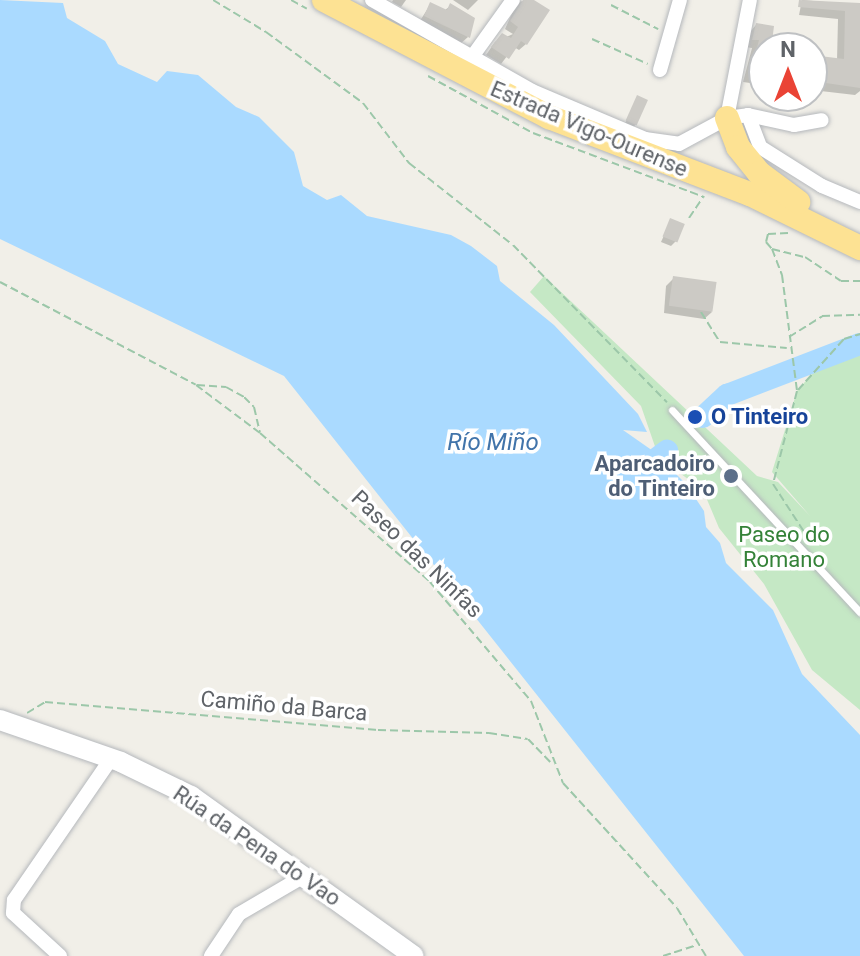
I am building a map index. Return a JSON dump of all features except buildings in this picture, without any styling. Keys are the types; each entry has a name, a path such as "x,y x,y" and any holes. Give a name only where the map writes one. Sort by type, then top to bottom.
{"highway":[{"name":"Estrada Vigo-Ourense","path":"324,0 549,117 750,194 860,248"},
{"path":"737,117 738,147 770,184 860,238"}],"main road":[{"name":"Rúa da Pena do Vao","path":"4,722 111,759 191,796 414,956"}],"street":[{"path":"372,0 532,91 645,139 679,144 737,117 794,125 822,120"},
{"path":"472,57 513,0"},
{"path":"660,70 680,0"},
{"path":"750,0 737,117 760,147 822,186 860,202"},
{"path":"60,956 13,913 14,900 111,759"},
{"path":"211,956 239,914 304,876"}],"lane":[{"path":"672,410 860,612"}],"path":[{"path":"213,0 352,95 421,174 513,245 672,410"},
{"path":"611,5 670,34"},
{"path":"592,39 660,70"},
{"path":"689,218 703,196"},
{"path":"798,235 768,234 782,275 787,348 797,391 773,484 811,537 817,566"},
{"path":"772,249 805,257 841,281 860,281"},
{"name":"Paseo das Ninfas","path":"0,282 196,385 260,433 420,573 484,643 531,701 552,764 677,908 706,956"},
{"path":"701,312 720,342 787,348"},
{"path":"788,338 822,316 860,315"},
{"path":"797,391 844,339 860,334"},
{"path":"196,385 226,387 244,397 254,407 260,433"},
{"name":"Camiño da Barca","path":"4,722 45,702 378,730 489,733 528,739 552,764"},
{"path":"663,956 699,944"}],"green space":[{"name":"Paseo do Romano","path":"544,276 757,476 778,482 810,516 772,472 797,391 823,361 860,350 860,710 812,670 764,584 719,528 703,490 659,458 641,406 530,292"}],"water":[{"name":"Río Miño","path":"0,0 63,3 67,18 105,41 118,64 157,82 167,71 198,75 236,107 259,117 294,152 303,186 327,200 341,195 367,216 451,235 471,246 497,266 500,281 554,325 638,414 647,432 623,430 653,451 686,484 704,511 706,527 720,543 726,563 773,610 802,674 860,735 860,956 744,956 284,376 0,239"}],"waterway":[{"path":"703,417 727,395 860,344"},
{"path":"636,474 667,451"}],"place":[{"name":"O Tinteiro","path":"695,417"},
{"name":"Aparcadoiro do Tinteiro","path":"731,476"}]}
